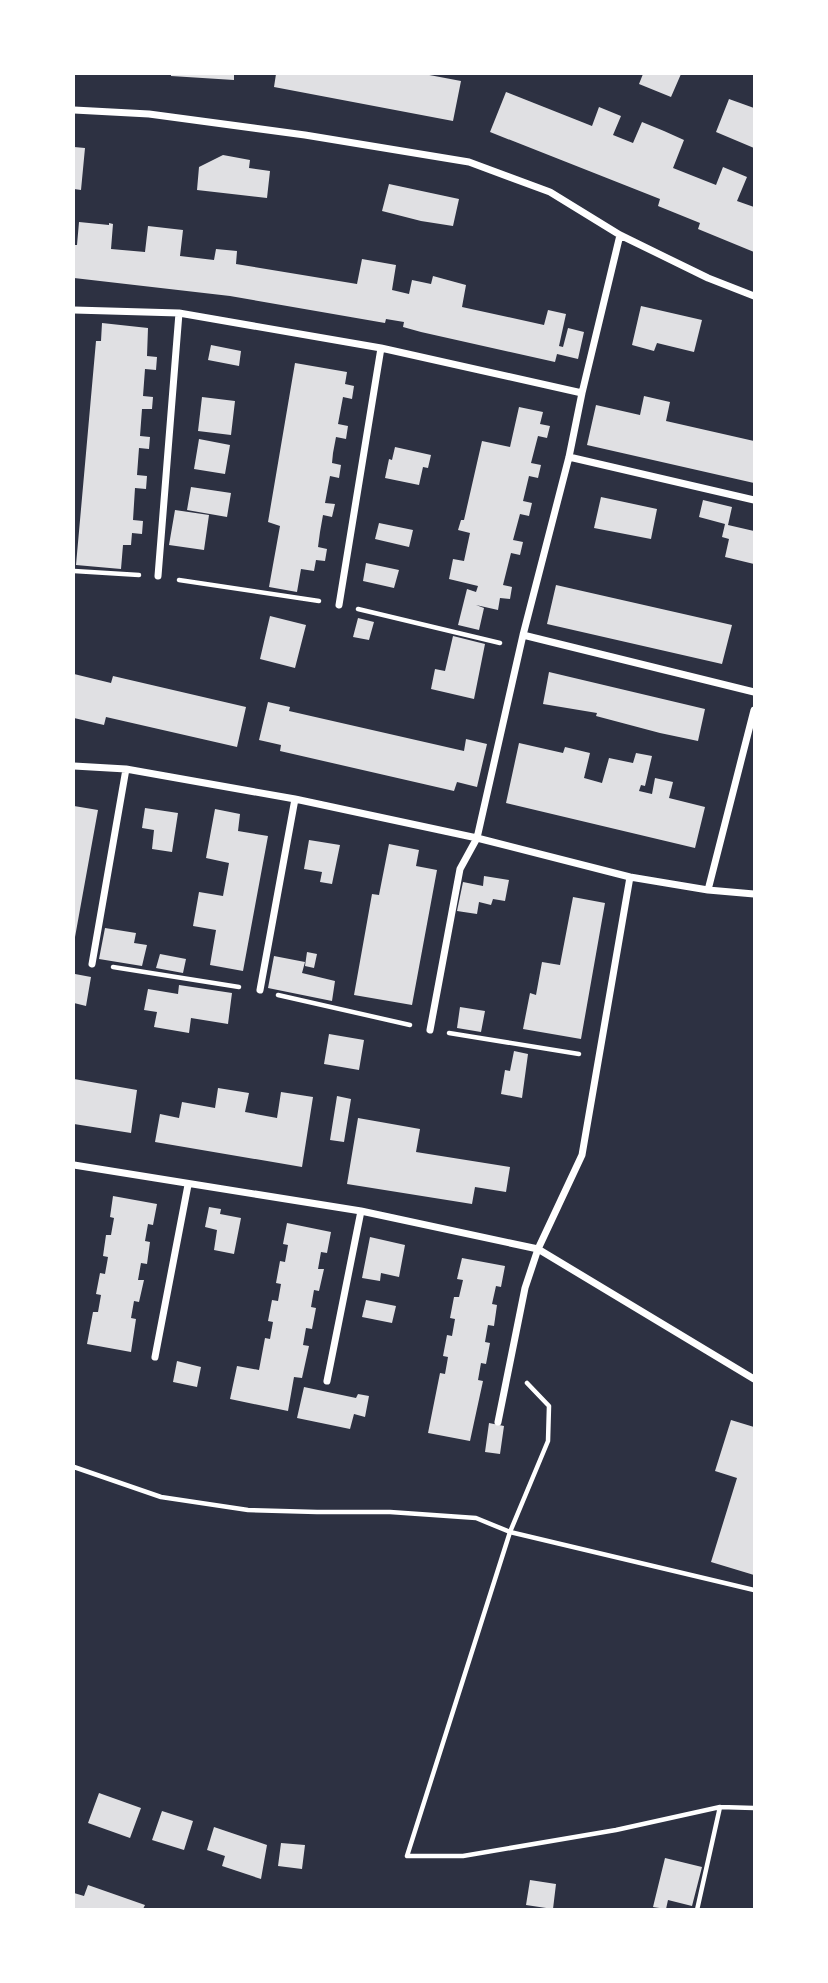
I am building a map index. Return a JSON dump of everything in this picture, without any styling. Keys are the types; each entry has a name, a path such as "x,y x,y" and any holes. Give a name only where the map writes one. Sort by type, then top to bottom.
{"street":[{"path":"74,110 149,114 318,136 469,162 550,192 620,235 708,278 754,296"},
{"path":"430,1030 460,869 477,838 620,235"},
{"path":"74,310 179,313 382,348 582,393"},
{"path":"158,576 179,313"},
{"path":"339,605 382,348"},
{"path":"569,457 754,500"},
{"path":"523,635 754,692"},
{"path":"708,890 754,710"},
{"path":"74,766 126,769 295,799 477,838 630,877 708,890 754,894"},
{"path":"92,964 126,769"},
{"path":"260,990 295,799"},
{"path":"498,1422 525,1288 538,1248 582,1155 630,877"},
{"path":"74,1166 361,1210 538,1248 754,1378"},
{"path":"155,1357 188,1185"},
{"path":"327,1381 361,1210"}],"path":[{"path":"74,571 158,576 339,605 503,643 523,635"},
{"path":"92,964 260,990 430,1030 600,1057"},
{"path":"506,1377 528,1384 549,1406 548,1441 510,1532 407,1856 463,1856 616,1830 720,1807 754,1808"},
{"path":"74,1467 160,1497 248,1510 390,1512 476,1518 510,1532 754,1590"},
{"path":"697,1909 720,1807"}],"building":[{"path":"234,74 234,80 171,76"},
{"path":"276,74 424,74 461,81 453,121 274,87"},
{"path":"643,74 681,74 671,97 639,84"},
{"path":"506,92 592,126 599,107 621,116 613,135 633,143 642,122 664,131 684,140 673,168 716,185 723,167 747,177 737,201 754,207 754,252 698,229 700,223 658,206 660,199 490,132"},
{"path":"729,99 754,108 754,148 716,132"},
{"path":"74,147 85,148 81,190 74,189"},
{"path":"223,155 250,160 249,168 270,171 267,198 197,190 199,167"},
{"path":"389,184 459,199 453,226 382,211"},
{"path":"79,222 113,224 111,249 145,252 148,226 183,230 180,256 214,260 216,249 237,251 236,264 357,284 362,259 396,265 392,290 409,294 412,280 431,284 433,276 466,285 462,307 544,325 548,310 566,314 559,346 563,347 568,328 584,332 578,359 557,354 555,362 421,332 403,327 404,322 386,319 385,323 230,296 74,278 74,245 77,245"},
{"path":"641,306 702,320 694,352 657,343 654,351 632,345"},
{"path":"102,323 148,328 147,356 157,357 156,370 145,369 143,396 153,397 152,409 142,409 140,436 150,437 149,449 139,448 137,475 147,476 146,489 135,488 133,520 143,521 142,534 132,533 131,545 123,545 121,569 76,565 96,341 101,341"},
{"path":"211,345 241,351 239,366 208,360"},
{"path":"295,363 347,372 345,384 354,386 352,399 343,397 338,424 348,426 346,439 336,437 333,453 332,463 341,465 339,478 330,476 325,503 335,504 332,517 323,515 320,532 318,547 327,549 325,561 316,560 314,571 301,569 297,592 269,587 280,526 268,522"},
{"path":"644,396 670,402 666,421 754,441 754,483 587,445 596,405 640,415"},
{"path":"202,397 235,401 231,435 198,431"},
{"path":"519,407 543,412 540,424 550,426 547,438 538,436 531,463 541,465 538,478 529,476 523,501 532,503 529,516 520,514 513,540 523,542 520,555 511,553 503,585 512,587 510,599 500,598 498,610 476,605 484,608 479,630 458,625 467,589 476,592 478,586 449,579 453,559 464,561 470,533 458,530 461,520 464,520 482,441 510,447"},
{"path":"199,439 230,445 225,474 194,469"},
{"path":"395,447 431,455 428,468 423,467 419,485 385,478"},
{"path":"191,487 231,493 227,517 187,510"},
{"path":"601,497 657,509 651,539 594,528"},
{"path":"703,500 732,507 728,525 754,531 754,564 725,557 729,539 722,537 725,524 699,517"},
{"path":"175,510 209,515 204,550 169,545"},
{"path":"379,523 413,530 409,547 375,539"},
{"path":"366,563 399,570 394,588 363,581"},
{"path":"556,585 732,625 722,664 547,624"},
{"path":"270,616 306,625 295,668 260,659"},
{"path":"358,618 374,622 369,640 353,637"},
{"path":"453,636 485,644 474,699 431,689 435,669 445,671"},
{"path":"549,672 705,709 698,741 596,716 597,713 543,704"},
{"path":"74,674 111,683 113,676 246,707 237,747 106,717 104,725 74,718"},
{"path":"268,702 290,707 289,711 464,751 466,739 487,744 477,787 457,782 454,791 280,751 281,745 259,740"},
{"path":"519,743 563,753 565,747 590,753 584,778 602,783 609,758 633,763 636,753 652,756 645,786 641,785 639,791 652,794 655,778 673,782 669,798 705,807 695,848 506,803"},
{"path":"74,806 98,810 75,937 74,937"},
{"path":"145,808 178,813 172,852 152,849 154,830 142,828"},
{"path":"215,809 240,814 238,831 268,836 243,971 210,965 216,930 193,926 199,892 223,896 229,863 206,858"},
{"path":"309,840 340,845 332,884 320,882 322,872 304,869"},
{"path":"389,844 419,850 416,866 437,870 412,1005 354,995 372,894 379,895"},
{"path":"484,876 509,880 505,901 493,899 491,905 479,902 477,914 457,911 463,882 483,886"},
{"path":"573,897 605,903 581,1039 523,1029 530,993 536,995 542,962 560,965"},
{"path":"105,928 136,933 134,943 147,945 142,966 99,959"},
{"path":"307,952 317,954 314,968 305,966"},
{"path":"160,954 186,959 183,973 156,968"},
{"path":"274,956 305,962 302,973 335,981 332,1001 268,988"},
{"path":"75,974 91,977 86,1006 74,1003"},
{"path":"179,985 232,993 228,1024 191,1018 189,1033 154,1027 157,1012 144,1010 148,989 178,994"},
{"path":"460,1007 485,1011 481,1032 457,1028"},
{"path":"329,1034 364,1040 359,1070 324,1064"},
{"path":"514,1051 528,1054 522,1098 501,1094 505,1070 510,1071"},
{"path":"74,1079 137,1090 131,1133 74,1124"},
{"path":"218,1088 249,1093 245,1112 277,1118 281,1092 313,1097 302,1167 155,1142 160,1114 179,1118 182,1102 215,1108"},
{"path":"337,1096 351,1099 344,1142 330,1140"},
{"path":"358,1118 420,1129 416,1152 510,1167 506,1192 475,1187 472,1204 347,1184"},
{"path":"113,1196 157,1204 153,1225 148,1224 145,1241 150,1242 147,1264 141,1263 138,1280 144,1280 139,1302 134,1301 131,1318 136,1319 131,1352 87,1344 93,1312 98,1312 101,1295 96,1294 100,1273 105,1274 108,1257 103,1256 106,1235 111,1235 114,1218 110,1217"},
{"path":"209,1207 221,1209 220,1214 241,1218 234,1254 214,1250 217,1230 205,1227"},
{"path":"287,1223 331,1232 327,1253 321,1252 318,1269 324,1269 319,1291 314,1290 311,1307 316,1308 312,1329 306,1328 303,1345 309,1346 302,1378 294,1377 288,1411 230,1399 237,1366 259,1370 265,1338 270,1339 273,1322 268,1321 272,1300 278,1301 281,1284 276,1283 280,1261 285,1262 288,1245 283,1244"},
{"path":"370,1237 405,1245 399,1277 381,1273 380,1281 362,1278"},
{"path":"462,1258 505,1266 501,1287 496,1286 492,1304 497,1305 494,1326 488,1325 485,1342 490,1343 486,1364 481,1363 478,1380 483,1381 470,1441 428,1433 440,1373 445,1374 448,1357 443,1356 447,1335 452,1336 455,1319 450,1318 454,1297 459,1297 463,1280 457,1279"},
{"path":"366,1300 396,1306 392,1323 362,1317"},
{"path":"177,1361 201,1367 197,1387 173,1382"},
{"path":"304,1387 356,1398 358,1394 369,1396 365,1417 354,1414 350,1429 297,1418"},
{"path":"731,1420 754,1427 754,1575 711,1562 737,1478 715,1471"},
{"path":"489,1423 504,1426 500,1454 485,1452"},
{"path":"99,1793 141,1808 130,1838 88,1823"},
{"path":"162,1811 193,1821 184,1850 152,1840"},
{"path":"214,1827 267,1845 261,1879 222,1866 225,1856 207,1850"},
{"path":"281,1843 305,1845 302,1869 278,1866"},
{"path":"665,1858 702,1867 692,1906 668,1900 666,1909 653,1907"},
{"path":"530,1880 556,1884 553,1909 526,1905"},
{"path":"88,1885 145,1905 143,1909 74,1909 74,1893 84,1896"}]}
